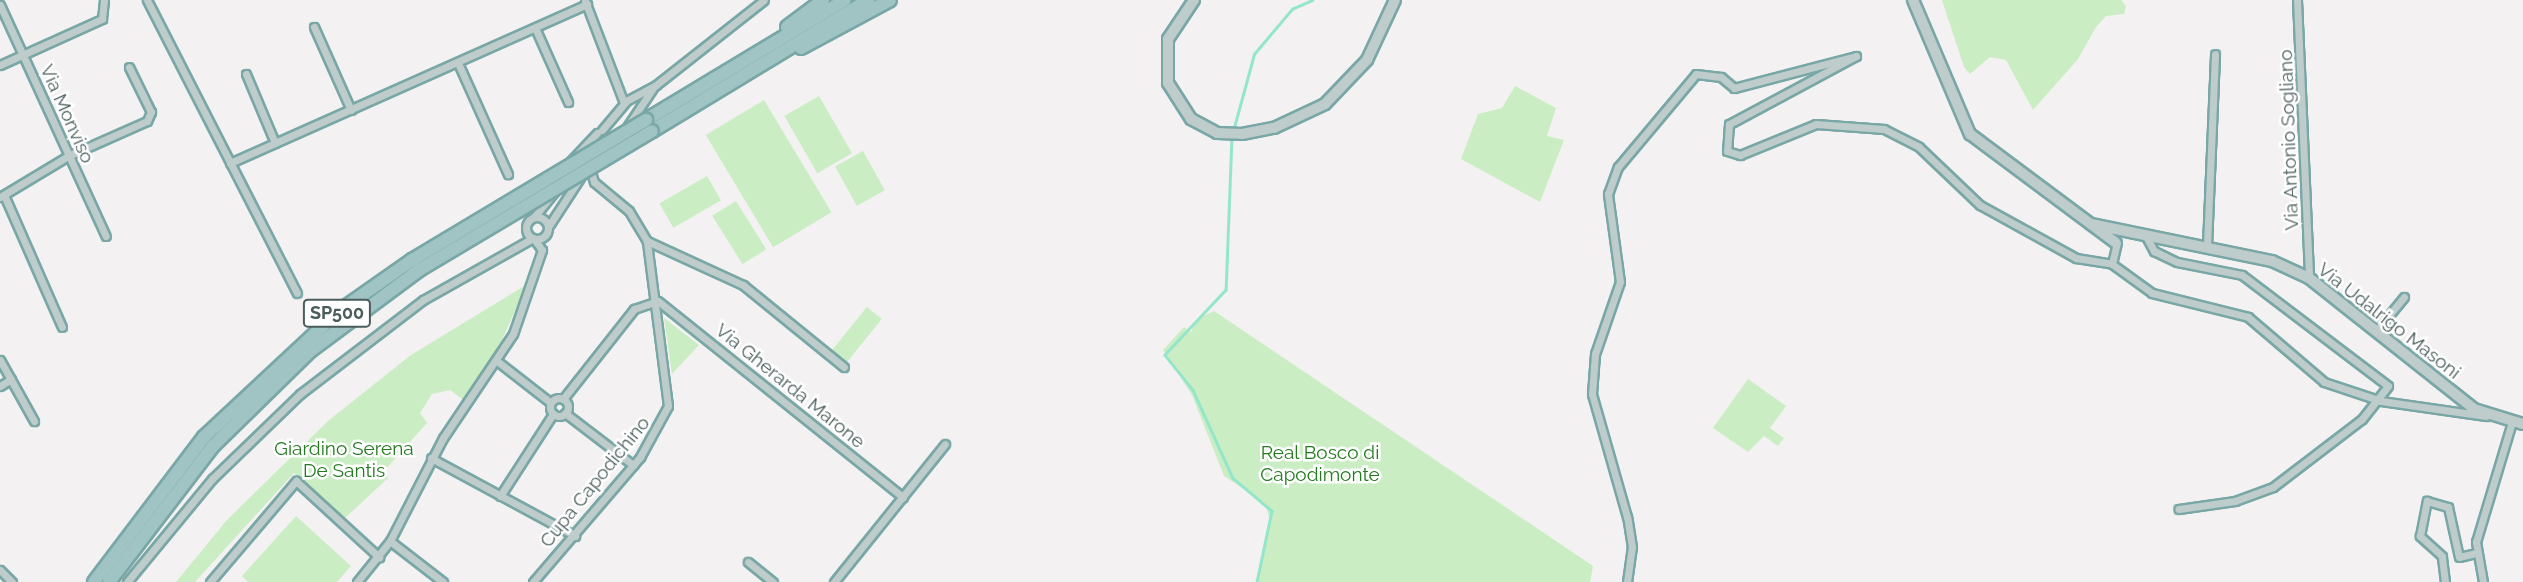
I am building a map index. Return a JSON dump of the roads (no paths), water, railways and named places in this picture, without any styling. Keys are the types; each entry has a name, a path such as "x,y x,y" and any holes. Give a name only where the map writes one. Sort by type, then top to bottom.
{"highway":[{"path":"735,73 823,0"},
{"name":"SP500","path":"735,73 845,0"},
{"name":"SP500","path":"108,582 206,454 310,351 419,270 649,125 735,73 868,0"},
{"path":"735,73 890,0"},
{"name":"SP500","path":"94,582 204,437 338,312 412,260 649,125"}],"street":[{"path":"0,65 102,19 104,0"},
{"path":"147,0 297,293"},
{"path":"127,582 212,479 300,394 423,300 511,246 534,239 548,227 590,169 622,152 621,136 635,109 656,85 764,0"},
{"path":"1194,0 1168,39 1168,83 1184,113 1217,133 1242,134 1274,128 1325,104 1367,60 1395,0"},
{"path":"1913,0 1970,134 2091,224 2119,238 2112,264"},
{"name":"Via Antonio Sogliano","path":"2297,0 2309,278"},
{"path":"230,163 537,30 586,2 624,91 624,103"},
{"name":"Via Monviso","path":"0,5 106,236"},
{"path":"314,27 351,110"},
{"path":"537,30 568,102"},
{"path":"2207,246 2215,54"},
{"path":"1627,582 1632,547 1627,517 1591,394 1595,354 1620,282 1608,194 1618,167 1696,74 1721,77 1734,88 1856,56 1729,124 1727,151 1741,155 1816,124 1884,129 1919,147 1980,205 2076,258 2112,264 2163,298 2230,308 2248,317 2324,382 2381,401 2523,424"},
{"path":"457,63 508,174"},
{"path":"62,327 2,196 68,156 150,117 129,67"},
{"path":"246,74 275,143"},
{"path":"511,246 534,217 573,155 600,132 631,97 656,85"},
{"path":"624,91 631,97 635,109"},
{"path":"600,132 621,136"},
{"path":"600,132 592,148 606,161"},
{"name":"Cupa Capodichino","path":"533,582 633,465 668,406 648,240 629,211 591,178 590,169"},
{"path":"534,217 548,227"},
{"path":"358,582 390,541 431,458 498,361 534,282 542,250 526,228"},
{"name":"Via Udalrigo Masoni","path":"2119,238 2145,238 2207,246 2272,261 2309,278 2486,416"},
{"path":"2145,238 2154,251 2178,262 2242,275 2388,386 2381,401 2273,487 2235,501 2179,509"},
{"path":"648,240 743,285 844,367"},
{"path":"2376,331 2404,297"},
{"path":"551,403 563,399 634,309 657,300"},
{"name":"Via Gherarda Marone","path":"657,300 903,496"},
{"path":"0,360 34,421"},
{"path":"498,361 551,403 553,414 500,496"},
{"path":"0,386 11,379"},
{"path":"563,399 565,413"},
{"path":"553,414 565,413 633,465"},
{"path":"2483,582 2476,553 2512,422"},
{"path":"834,582 945,444"},
{"path":"431,458 575,536"},
{"path":"211,582 296,481 379,557"},
{"path":"2445,582 2442,556 2420,536 2427,500 2448,507 2459,558 2476,553"},
{"path":"390,541 443,582"},
{"path":"748,562 773,582"},
{"path":"0,570 12,582"}],"waterway":[{"path":"1233,131 1254,54 1292,9 1312,0"},
{"path":"1232,137 1226,290 1165,355 1193,390 1233,478 1272,511 1257,582"}],"park label":[{"name":"Giardino Serena De Santis","path":"344,460"},
{"name":"Real Bosco di Capodimonte","path":"1320,464"}]}
